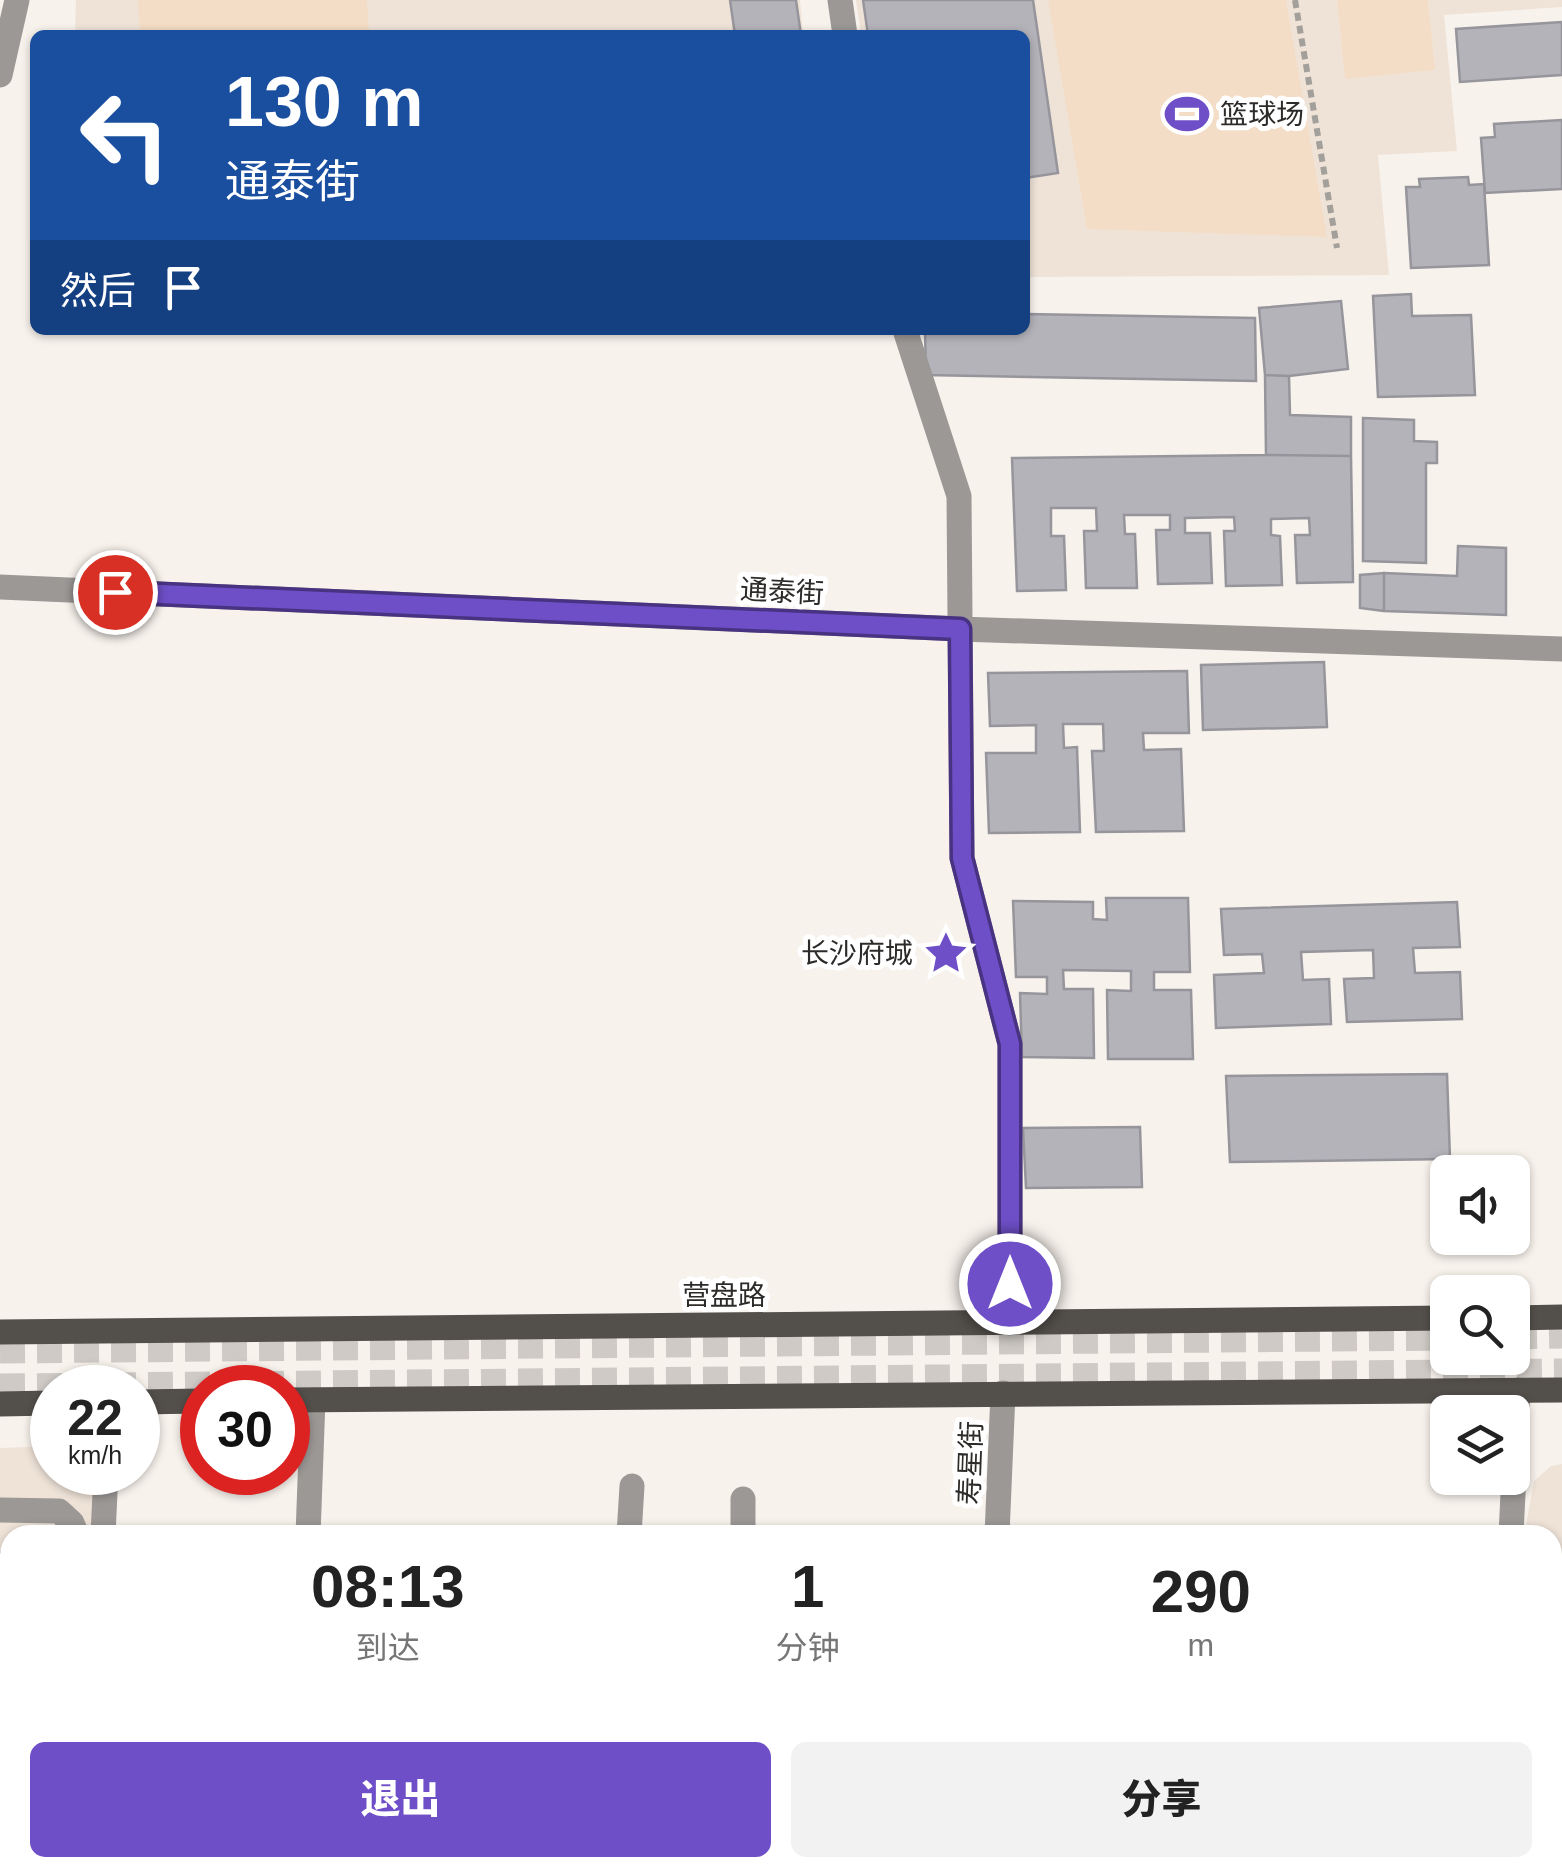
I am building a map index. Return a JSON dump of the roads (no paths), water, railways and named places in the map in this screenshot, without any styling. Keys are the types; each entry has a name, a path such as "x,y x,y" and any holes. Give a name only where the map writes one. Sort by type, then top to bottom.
{"main road":[{"name":"营盘路","path":"0,1332 1430,1318"},
{"path":"1530,1318 1562,1318"},
{"path":"1518,1390 1562,1405"},
{"path":"310,1400 1562,1390"},
{"path":"0,1404 30,1403"}],"street":[{"path":"0,76 17,0"},
{"path":"840,0 844,30"},
{"path":"907,335 960,496 962,858 1010,1044 1010,1322"},
{"name":"通泰街","path":"0,587 960,629 1562,649"},
{"path":"1512,1525 1518,1390"},
{"name":"寿星街","path":"998,1525 1003,1393"},
{"path":"630,1525 632,1486"},
{"path":"103,1525 105,1495"},
{"path":"306,1495 307,1525"},
{"path":"742,1525 743,1499"},
{"path":"0,1510 58,1510 73,1525"}],"tunnel":[{"path":"1530,1337 1562,1336"},
{"path":"0,1351 1430,1338"},
{"path":"0,1386 1562,1371"}],"place":[{"name":"篮球场","path":"1187,114"},
{"name":"长沙府城","path":"946,953"}]}
